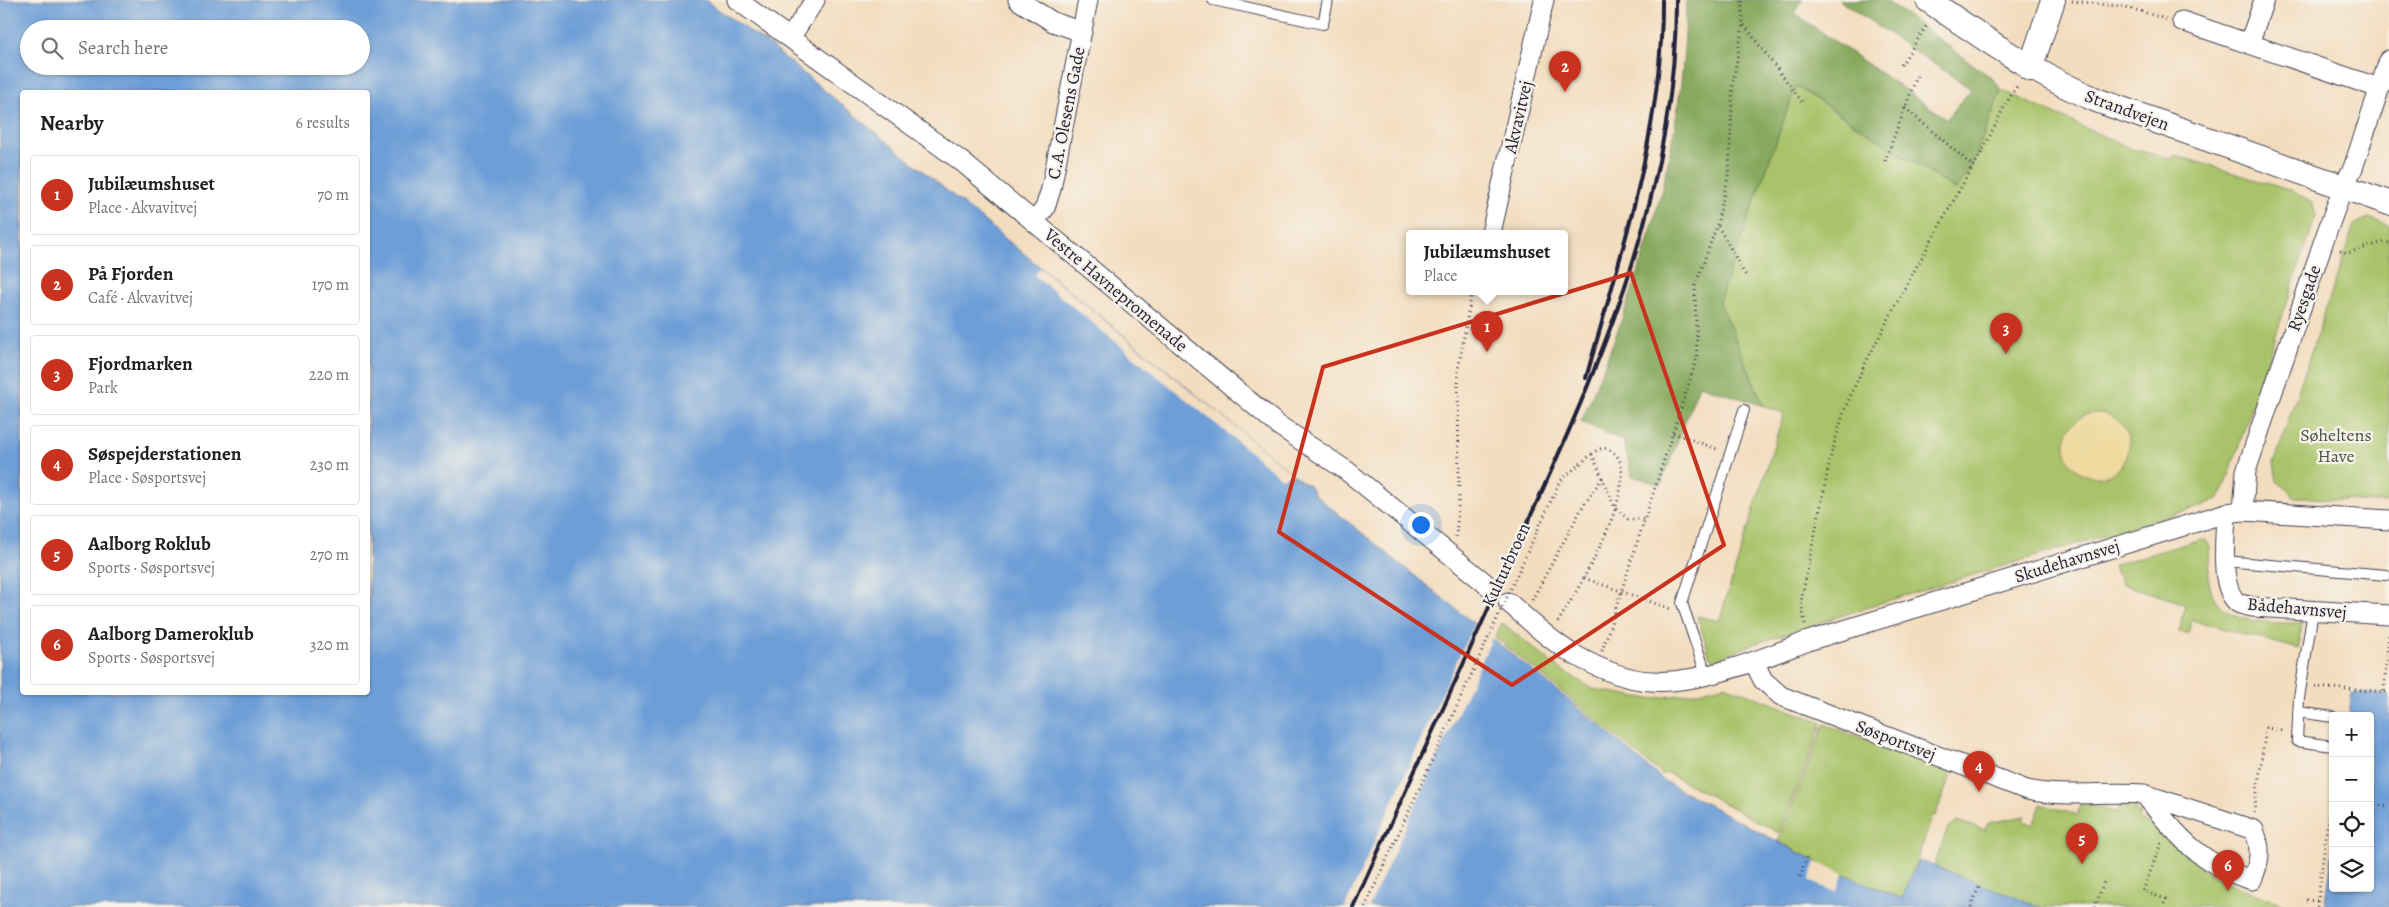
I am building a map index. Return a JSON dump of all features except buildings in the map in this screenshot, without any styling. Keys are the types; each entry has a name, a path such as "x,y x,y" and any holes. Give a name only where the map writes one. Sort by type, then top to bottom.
{"street":[{"name":"Vestre Havnepromenade","path":"737,0 962,161 1278,425 1347,471 1490,587"},
{"path":"790,38 815,0"},
{"path":"1018,0 1053,22 1082,32"},
{"name":"C.A. Olesens Gade","path":"1034,222 1045,208 1051,189 1088,0"},
{"name":"Akvavitvej","path":"1492,230 1544,0"},
{"path":"2030,69 2053,0"},
{"path":"2249,44 2264,0"},
{"name":"Strandvejen","path":"1933,4 2030,69 2066,88 2389,203"},
{"path":"2182,21 2379,88"},
{"name":"Ryesgade","path":"2235,512 2246,471 2323,244 2343,187 2353,168 2389,60"},
{"name":"Skudehavnsvej","path":"1754,662 1808,641 2235,512 2389,520"},
{"name":"Bådehavnsvej","path":"2235,512 2225,561 2228,589 2238,603 2253,607 2389,615"},
{"path":"1508,602 1548,637 1573,654 1623,676 1651,681 1678,681 1754,662"},
{"name":"Søsportsvej","path":"1754,662 1764,680 1781,696 2027,790 2048,794 2118,792 2144,794 2254,830 2260,844 2260,861 2252,880 2230,873 2206,860 2166,822 2144,794"}],"lane":[{"path":"1213,0 1323,24 1328,0"},
{"path":"1706,674 1682,604 1744,410"},
{"path":"2225,561 2386,575"},
{"path":"2313,611 2301,686 2297,741 2329,745"},
{"path":"2298,712 2329,716"}],"path":[{"path":"1597,666 1696,358 1695,286 1717,225 1729,173 1733,82 1743,25 1742,0"},
{"path":"2063,0 2126,7 2170,20 2182,21"},
{"path":"1901,65 1933,4"},
{"path":"1743,25 1802,102"},
{"path":"1808,641 1801,601 1832,451 1845,408 1903,290 1973,166 1986,148 2007,99 2030,69"},
{"path":"1886,161 1917,76"},
{"path":"1905,108 1973,166"},
{"path":"1717,225 1746,276"},
{"path":"2323,244 2347,252 2384,242 2389,243"},
{"path":"1455,558 1460,495 1458,370 1471,295"},
{"path":"1673,433 1730,453"},
{"path":"1548,637 1584,578 1601,545 1615,508 1623,482 1620,463 1610,449 1603,448 1592,454 1615,508 1628,519 1644,519"},
{"name":"Kulturbroen","path":"1365,907 1560,481 1592,454"},
{"path":"1524,616 1583,506 1603,477"},
{"path":"1584,578 1673,610 1682,604"},
{"path":"2384,691 2389,632"},
{"path":"2301,686 2389,692"},
{"path":"2254,804 2266,728"},
{"path":"2317,907 2331,802"},
{"path":"2374,805 2389,807"},
{"path":"2163,907 2166,898 2143,891 2166,830 2166,822"},
{"path":"1800,877 1807,857"},
{"path":"2095,907 2104,882"},
{"path":"1971,907 1980,884"},
{"path":"2306,900 2318,901"}],"highlighted area":[{"path":"1631,273 1724,545 1512,685 1279,532 1323,367"}],"green space":[{"path":"1686,0 1803,0 1794,13 1947,119 1971,89 1839,0 1886,0 1989,76 1998,84 2001,90 1972,166 1956,190 1796,86 1719,301 1764,406 1699,385 1661,485 1632,476 1623,441 1581,422 1622,320 1655,216 1668,164 1684,56"},
{"path":"1796,86 1956,190 1972,166 2001,90 2132,149 2172,159 2175,155 2292,191 2312,203 2316,216 2226,484 2218,499 2202,506 1887,601 1751,645 1715,660 1710,657 1697,616 1719,621 1784,413 1764,406 1719,301"},
{"name":"Søheltens Have","path":"2368,218 2389,225 2389,503 2295,497 2277,481 2274,463 2354,225"},
{"path":"2202,539 2206,540 2210,547 2210,588 2217,601 2227,611 2254,621 2302,623 2299,649 2192,620 2188,633 2179,632 2186,604 2122,584 2113,565"},
{"path":"1502,623 1557,667 1593,689 1649,699 1695,693 1725,685 1822,723 1779,833 1666,772 1663,775 1495,637"},
{"path":"1824,724 1952,772 1935,816 1933,815 1903,899 1816,862 1778,841"},
{"path":"2082,801 2117,813 2119,806 2125,808 2127,801 2136,804 2134,811 2140,813 2138,820 2165,829 2164,833 2206,871 2234,886 2287,905 2287,907 2041,907 1934,866 1948,828 1957,821 1985,830 1988,823 2025,816 2023,821 2033,825 2041,804 2077,815"}],"sand":[{"path":"2091,413 2103,413 2120,422 2127,433 2129,445 2127,457 2120,468 2103,477 2091,477 2079,472 2070,463 2065,451 2065,439 2070,427 2079,418"}],"water":[{"path":"0,0 705,0 769,45 1305,484 1308,484 1315,495 1598,724 1664,781 1816,862 1902,899 1918,860 2041,907 0,907"},
{"path":"2352,693 2389,695 2389,907 2325,907 2329,879 2329,892 2374,892 2374,712 2350,712"}],"pier":[{"path":"1040,268 1293,474 1282,478 1034,275"},
{"path":"1475,621 1493,636 1369,907 1345,907"},
{"path":"1816,862 1844,873 1836,892 1809,881"}],"railway":[{"path":"1586,378 1626,238 1648,144 1660,48 1662,0"},
{"path":"1353,907 1571,426 1599,358 1624,289 1646,218 1662,147 1673,74 1676,0"}],"place":[{"name":"På Fjorden","path":"1565,92"},
{"name":"Jubilæumshuset","path":"1487,352"},
{"name":"Fjordmarken","path":"2006,354"},
{"name":"Søspejderstationen","path":"1979,792"},
{"name":"Aalborg Roklub","path":"2082,864"},
{"name":"Aalborg Dameroklub","path":"2228,891"}]}
